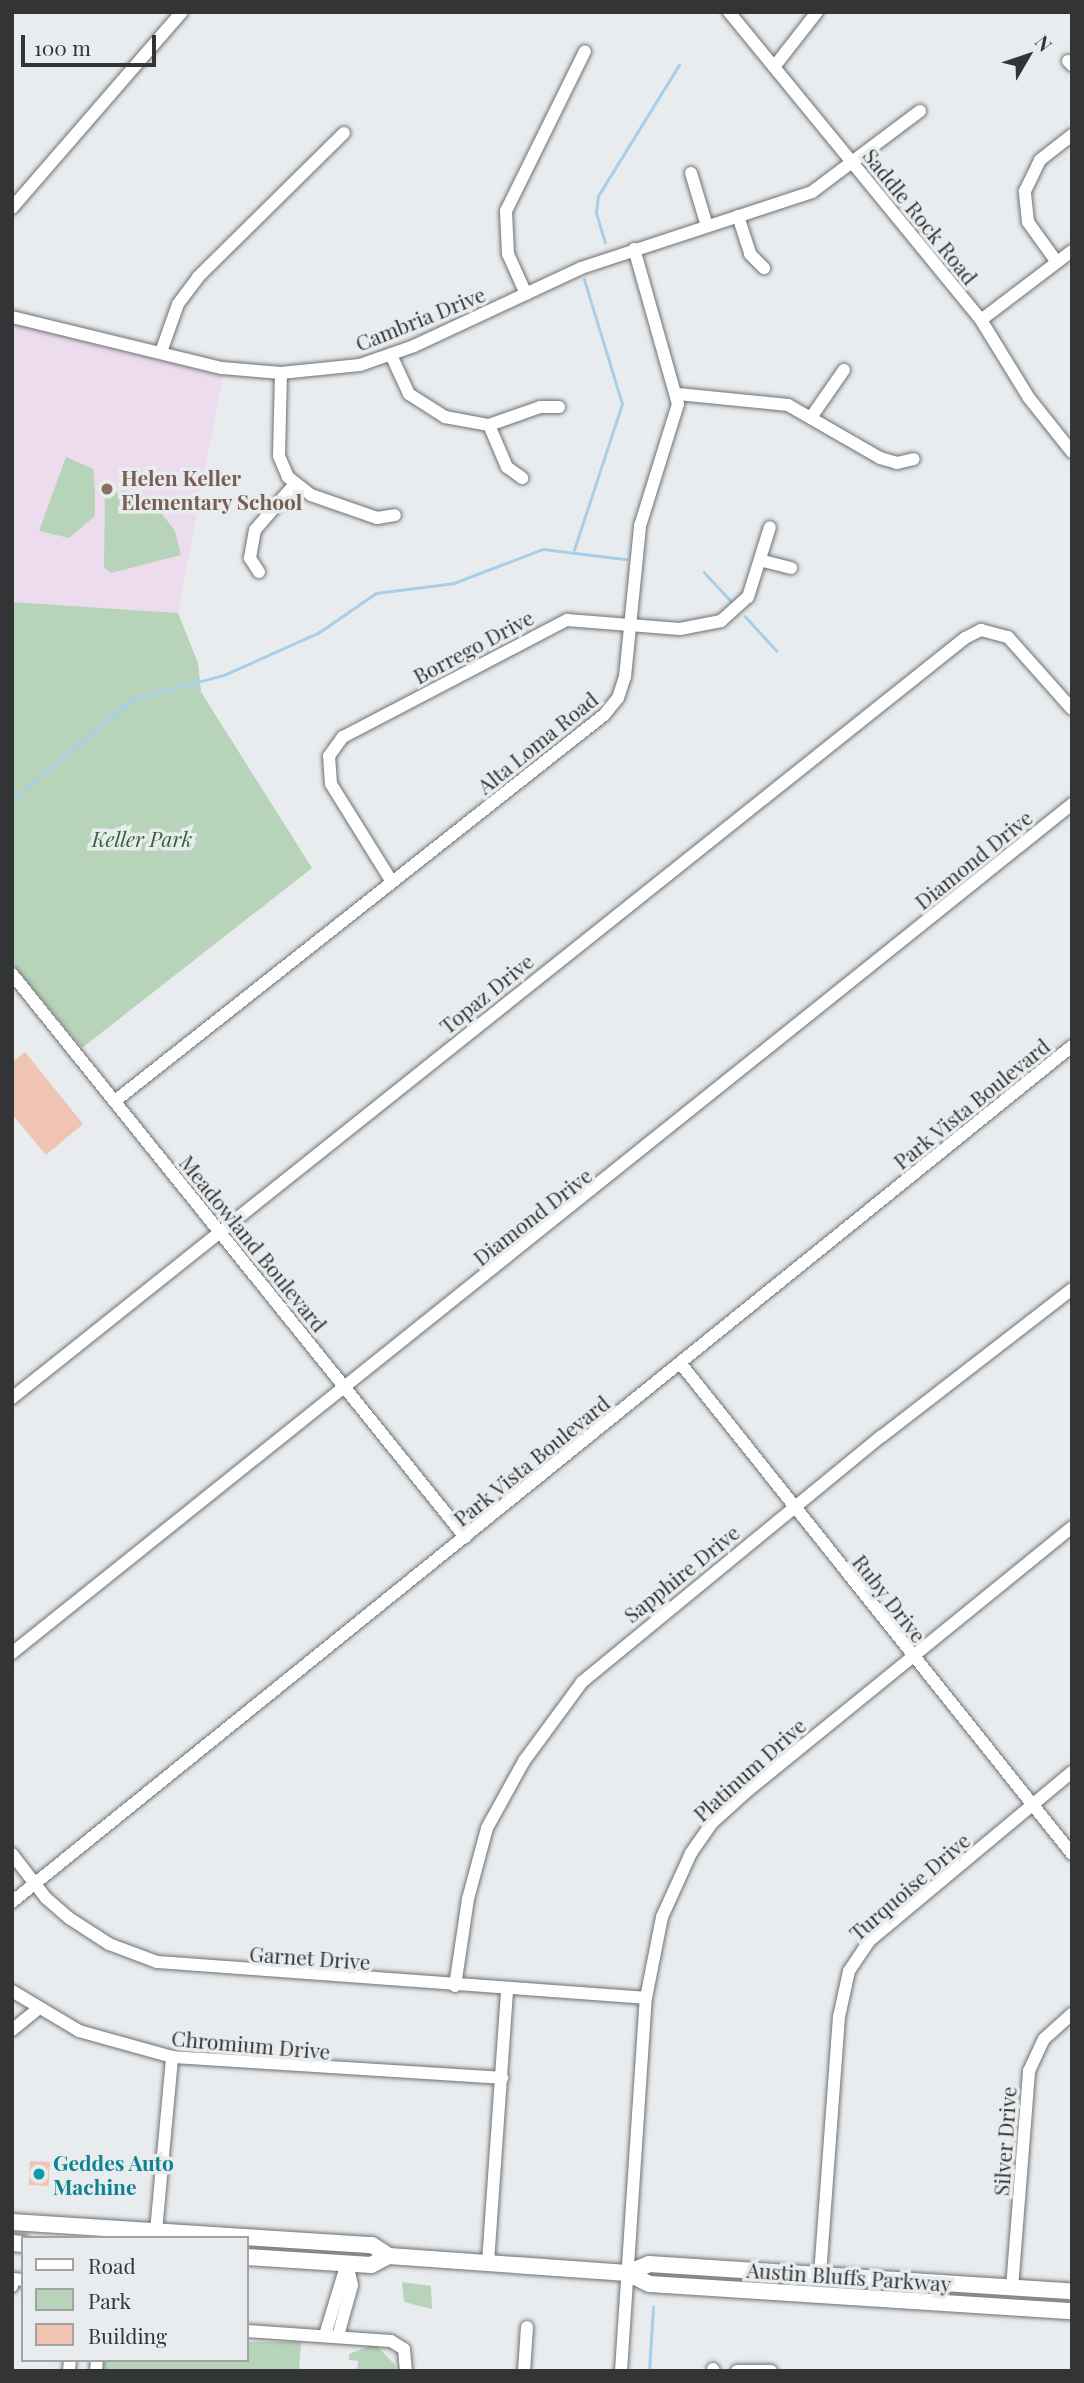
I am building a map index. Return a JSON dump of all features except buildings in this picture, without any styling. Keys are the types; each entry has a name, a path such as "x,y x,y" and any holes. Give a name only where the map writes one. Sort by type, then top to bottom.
{"main road":[{"name":"Austin Bluffs Parkway","path":"12,2222 194,2236"},
{"name":"Austin Bluffs Parkway","path":"248,2239 372,2245 389,2256 627,2273 647,2284 1072,2312"},
{"name":"Austin Bluffs Parkway","path":"248,2257 372,2265 389,2256"},
{"name":"Austin Bluffs Parkway","path":"627,2273 650,2264 1072,2291"},
{"path":"1015,2308 1048,2290"}],"street":[{"path":"12,208 182,12"},
{"name":"Saddle Rock Road","path":"729,12 981,320 1028,398 1072,452"},
{"path":"774,67 817,12"},
{"path":"526,294 508,254 506,211 585,51"},
{"name":"Cambria Drive","path":"12,317 222,368 281,373 336,370 391,355 634,249 812,192 854,163 919,111"},
{"path":"549,121 562,127"},
{"path":"161,352 175,311 198,277 344,133"},
{"path":"1056,261 1028,222 1025,191 1040,160 1072,135"},
{"path":"691,173 707,226"},
{"path":"738,216 750,254 764,268"},
{"path":"634,249 678,394 776,403 812,416 880,458 897,463 914,459"},
{"path":"981,320 1072,250"},
{"path":"391,355 402,385 422,407 489,425 540,407 559,407"},
{"path":"812,416 844,370"},
{"path":"281,373 279,456 294,485 377,518 395,515"},
{"name":"Alta Loma Road","path":"115,1101 612,707 625,677 640,526 678,394"},
{"path":"489,425 507,467 522,478"},
{"path":"259,572 250,558 255,530 294,485"},
{"name":"Borrego Drive","path":"392,882 331,784 328,764 336,744 560,623 680,629 721,621 748,597 763,561 770,527"},
{"path":"763,561 791,568"},
{"name":"Topaz Drive","path":"12,1398 790,774 958,643 991,630 1018,645 1072,709"},
{"name":"Diamond Drive","path":"12,1653 345,1386 553,1225 1072,804"},
{"name":"Meadowland Boulevard","path":"12,974 465,1537"},
{"name":"Park Vista Boulevard","path":"12,1902 1072,1046"},
{"name":"Sapphire Drive","path":"455,1986 480,1848 510,1784 552,1721 615,1650 1072,1289"},
{"name":"Ruby Drive","path":"681,1364 1072,1853"},
{"name":"Platinum Drive","path":"621,2371 646,1998 666,1905 706,1831 911,1654 1072,1527"},
{"name":"Turquoise Drive","path":"820,2275 838,2017 849,1971 869,1941 1072,1773"},
{"name":"Garnet Drive","path":"12,1854 35,1884 89,1932 157,1962 646,1998"},
{"path":"488,2263 506,1989"},
{"name":"Chromium Drive","path":"12,1991 37,2010 95,2037 172,2057 502,2078"},
{"path":"12,2030 37,2010"},
{"name":"Silver Drive","path":"1012,2288 1029,2071 1044,2039 1072,2014"},
{"path":"154,2234 172,2057"},
{"path":"332,2335 347,2263"},
{"path":"12,2286 13,2279"},
{"path":"524,2371 527,2327"},
{"path":"248,2331 332,2335 399,2344 407,2355 406,2371"},
{"path":"737,2371 771,2371"}],"shaded area":[{"name":"Helen Keller Elementary School","path":"12,324 223,376 178,613 12,602"}],"green space":[{"path":"66,457 93,469 95,490 95,516 69,538 39,531"},
{"path":"125,491 158,509 175,531 181,555 111,573 104,567 105,494"},
{"name":"Keller Park","path":"12,602 178,613 198,663 201,692 312,868 82,1048 12,963"},
{"path":"402,2282 431,2286 432,2309 404,2302"},
{"path":"248,2342 301,2342 299,2371 102,2371 103,2362 248,2362"},
{"path":"375,2344 396,2366 393,2371 357,2371 358,2361 349,2360 349,2354"}],"waterway":[{"path":"605,243 596,213 598,196 679,65"},
{"path":"574,550 622,404 584,280"},
{"path":"12,800 133,699 224,675 318,633 376,593 454,583 543,549 626,559"},
{"path":"704,572 731,601"},
{"path":"745,616 777,651"},
{"path":"649,2371 653,2307"}],"place":[{"name":"Helen Keller Elementary School","path":"107,489"},
{"name":"Geddes Auto Machine","path":"39,2174"}]}
